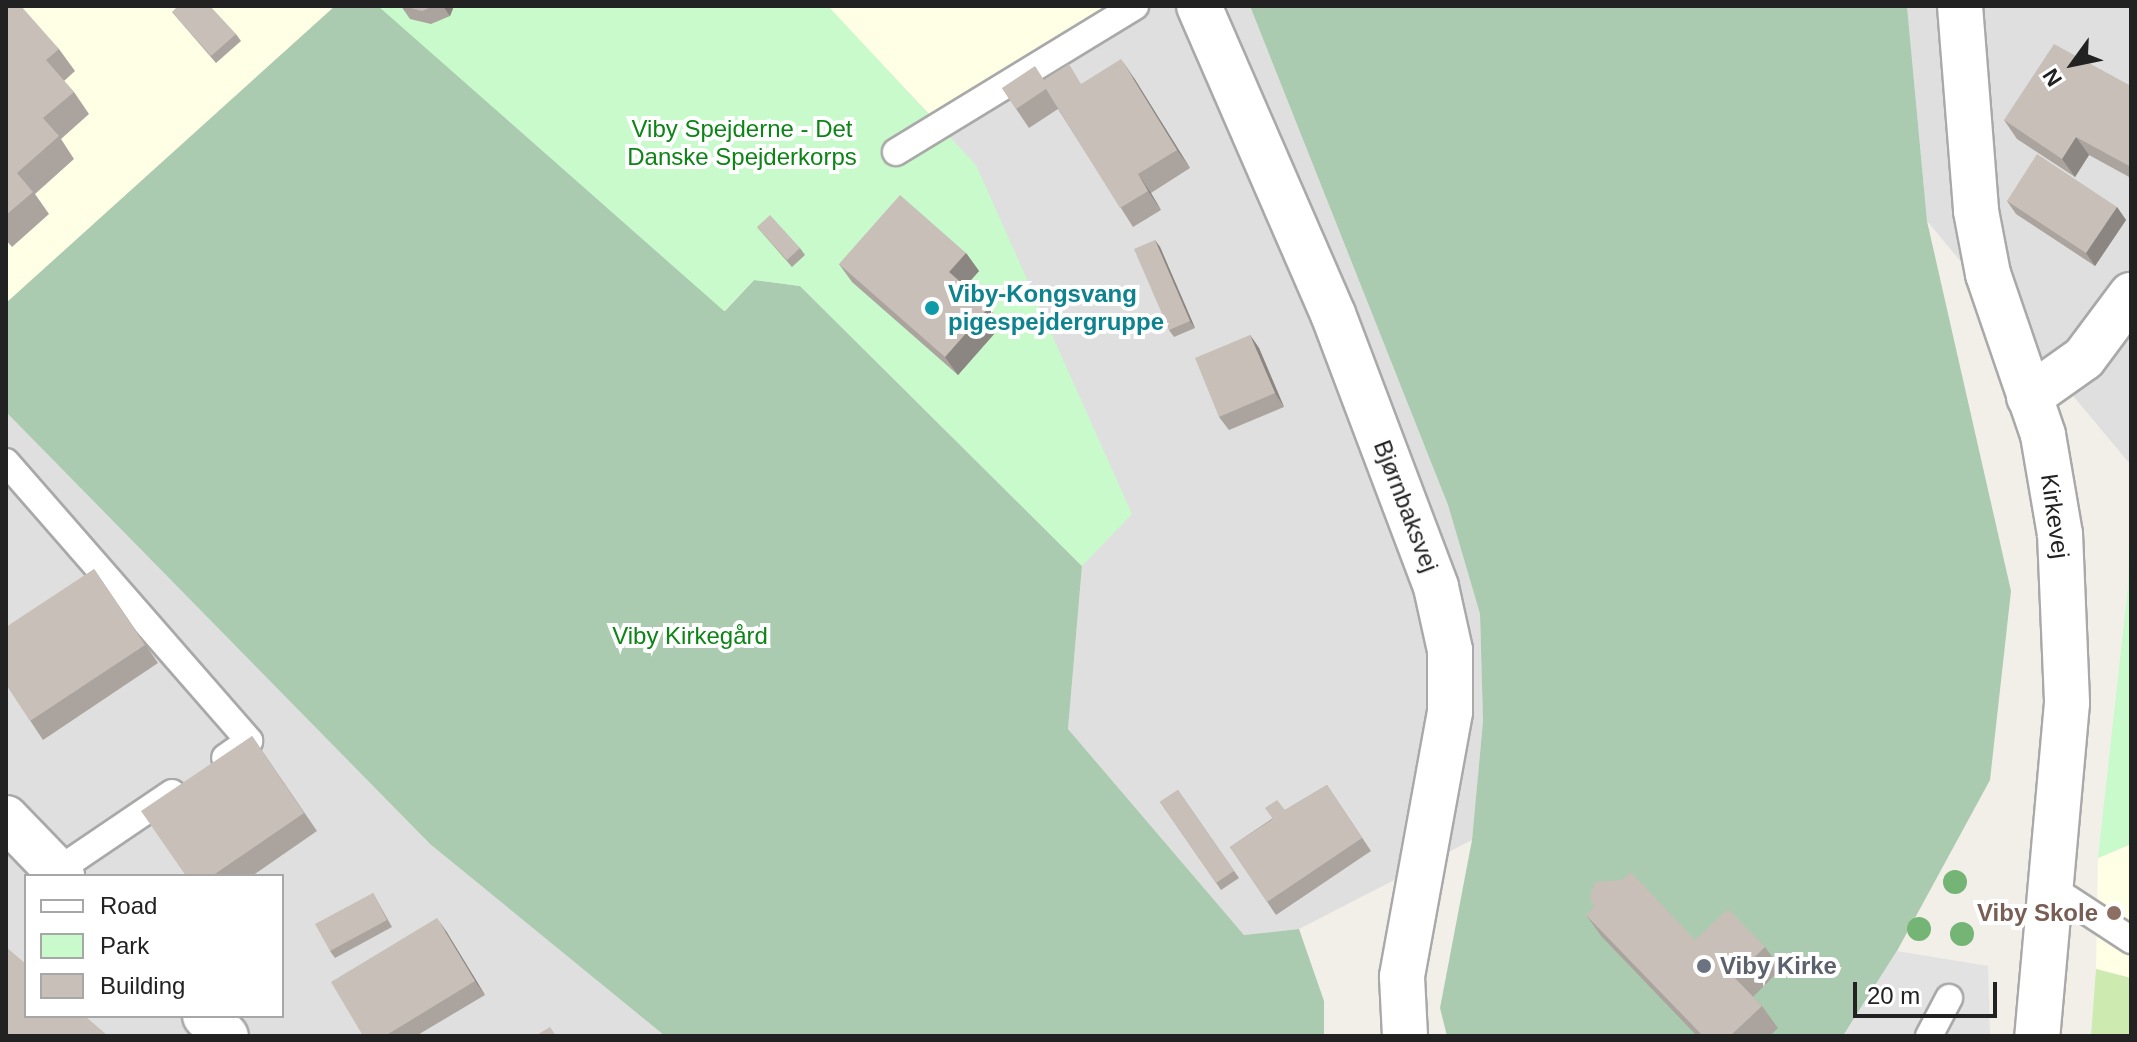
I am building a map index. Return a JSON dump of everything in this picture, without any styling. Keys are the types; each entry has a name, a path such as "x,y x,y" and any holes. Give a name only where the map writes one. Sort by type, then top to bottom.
{"street":[{"name":"Bjørnbaksvej","path":"1199,6 1333,314 1436,587 1450,650 1450,712 1402,977 1405,1036"},
{"name":"Kirkevej","path":"1960,6 1976,211 1988,274 2043,435 2060,534 2067,703 2037,1036"},
{"path":"2029,397 2084,358 2131,295"},
{"path":"6,818 60,874"},
{"path":"207,1018 226,1036"}],"lane":[{"path":"896,152 1135,6"},
{"path":"6,462 249,741 60,874"},
{"path":"2050,887 2131,940"},
{"path":"1929,1036 1949,998"}],"shaded area":[{"path":"6,6 335,6 6,303"},
{"path":"379,6 1250,6 1448,505 1480,614 1483,721 1472,840 1299,929 1244,935 1068,729 1082,566 754,280"},
{"path":"827,6 1106,6 930,115"},
{"path":"1907,6 2131,6 2130,464 1927,221"},
{"path":"6,412 430,844 665,1036 6,1036"},
{"name":"Viby Skole","path":"2131,844 2131,978 2096,969 2098,858"},
{"path":"1897,951 1988,966 1990,1036 1843,1036"}],"green space":[{"name":"Viby Kirkegård","path":"335,6 379,6 725,311 754,280 800,286 1082,566 1068,729 1244,935 1299,929 1324,1001 1324,1036 665,1036 430,844 6,412 6,303"},
{"name":"Viby Spejderne - Det Danske Spejderkorps","path":"378,6 828,6 976,165 1132,514 1082,566 800,286 754,280 724,311"},
{"path":"1250,6 1907,6 1927,221 2011,591 1990,780 1897,951 1843,1036 1447,1036 1440,1008 1472,840 1483,721 1480,614 1448,505"},
{"path":"2131,459 2131,844 2098,858 2128,587"},
{"path":"2096,969 2131,978 2131,1036 2091,1036"}],"building":[{"path":"6,6 21,6 59,49 46,60 74,92 43,118 59,136 17,173 33,192 6,215"},
{"path":"178,6 210,6 236,34 211,56 172,12"},
{"path":"403,6 434,6 422,11"},
{"path":"2054,44 2131,86 2131,167 2076,137 2062,159 2004,120"},
{"path":"1121,59 1177,150 1138,174 1148,191 1120,208 1046,89 1016,109 1002,88 1035,66 1044,80 1069,64 1081,84"},
{"path":"2037,154 2117,207 2086,253 2007,201"},
{"name":"Viby-Kongsvang pigespejdergruppe","path":"900,195 966,253 949,272 989,307 945,357 839,264"},
{"path":"770,215 800,248 787,260 757,227"},
{"path":"1155,240 1190,321 1169,330 1134,249"},
{"path":"1250,335 1275,393 1219,417 1195,358"},
{"path":"94,569 145,645 30,721 6,684 6,627"},
{"path":"252,736 304,813 215,874 185,874 141,811"},
{"path":"1327,785 1362,838 1267,902 1230,847 1273,819 1265,808 1277,800 1285,810"},
{"path":"1178,790 1234,871 1216,883 1160,802"},
{"name":"Viby Kirke","path":"1631,872 1695,940 1728,909 1765,947 1734,977 1762,1006 1730,1036 1703,1036 1586,915 1594,907 1590,897 1595,882 1622,880"},
{"path":"373,893 387,920 330,951 315,924"},
{"path":"437,918 475,981 385,1036 363,1036 331,982"},
{"path":"6,947 24,962 24,1018 87,1018 108,1036 6,1036"},
{"path":"550,1027 556,1036 535,1036"}],"place":[{"name":"Viby-Kongsvang pigespejdergruppe","path":"932,308"},
{"name":"Viby Skole","path":"2114,913"},
{"name":"Viby Kirke","path":"1704,966"}]}
